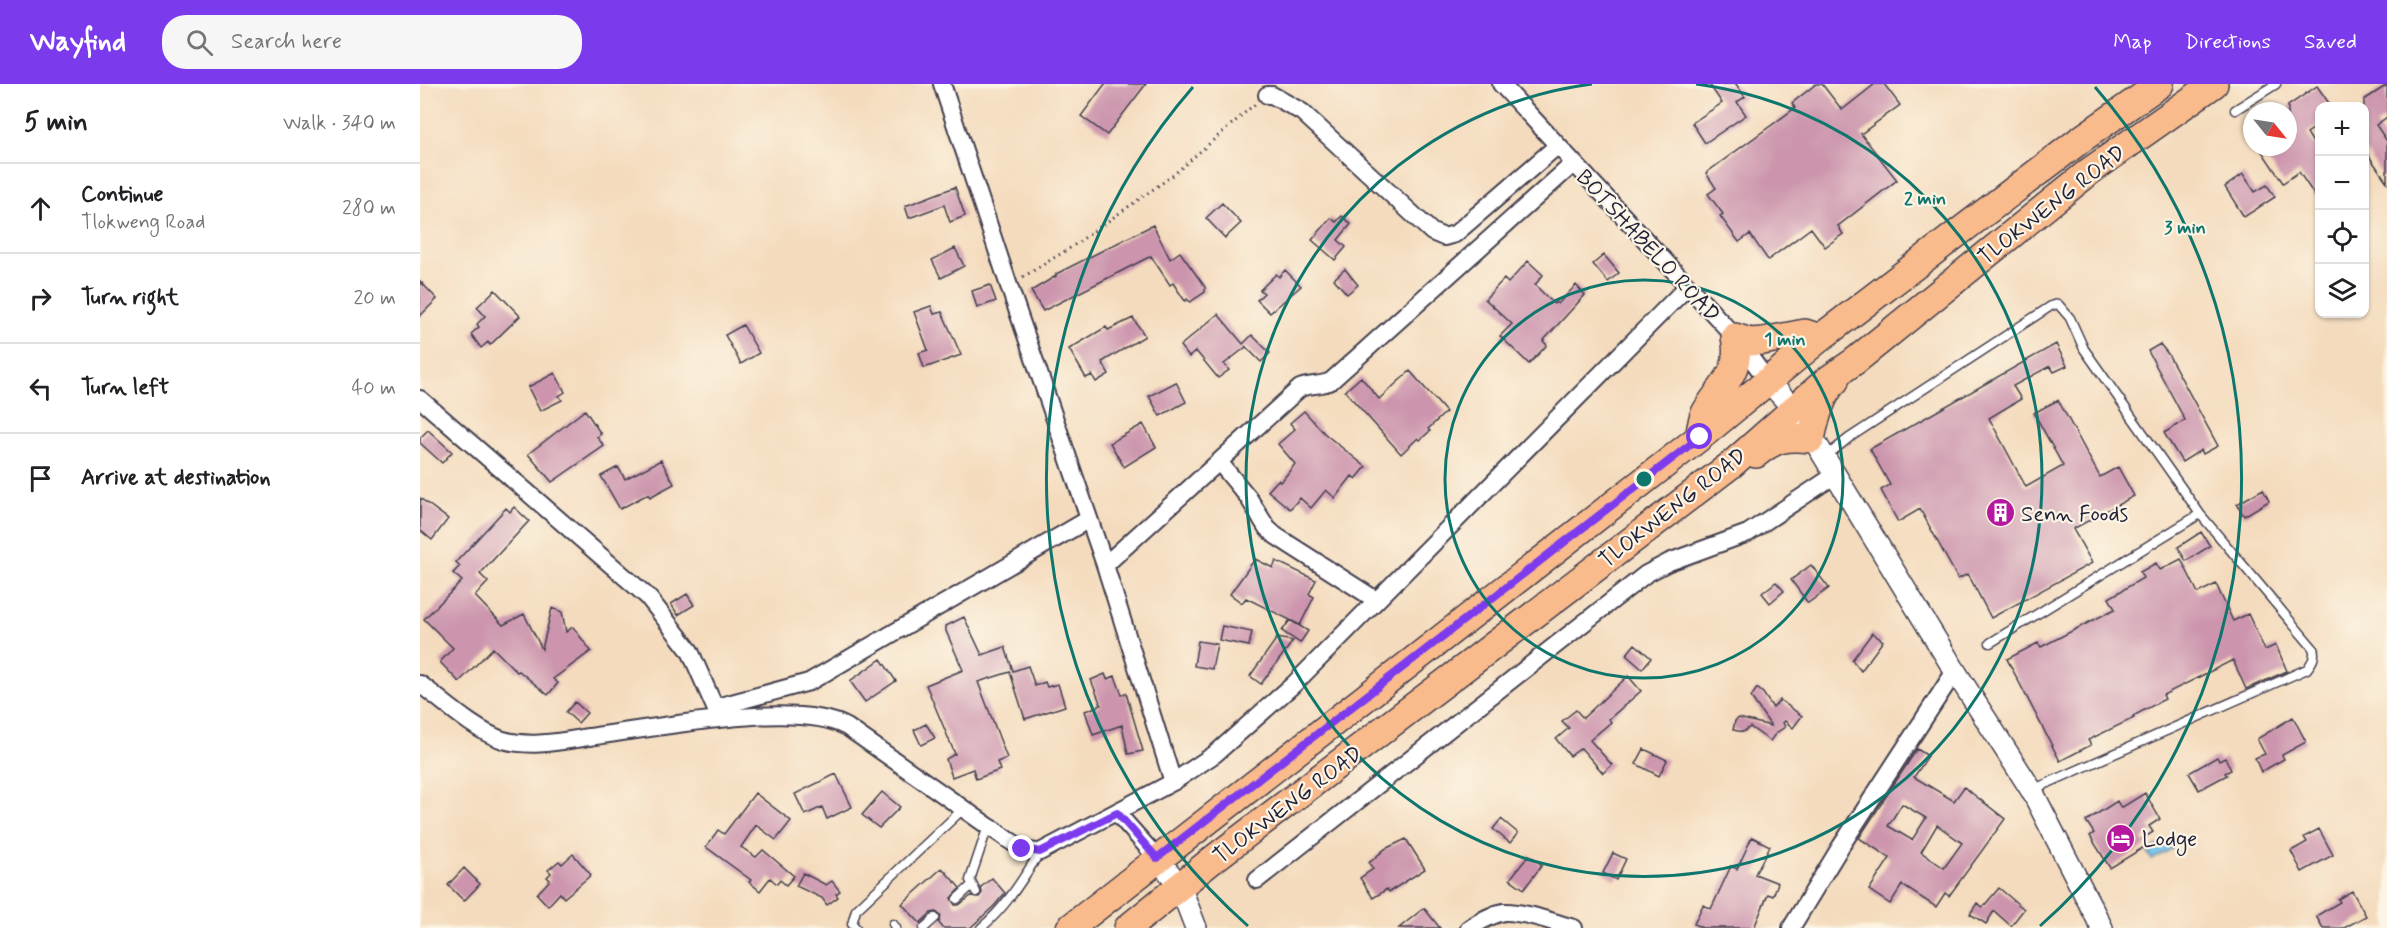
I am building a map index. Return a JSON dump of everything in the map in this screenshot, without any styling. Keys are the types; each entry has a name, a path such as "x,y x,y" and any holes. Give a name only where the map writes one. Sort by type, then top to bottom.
{"main road":[{"name":"TLOKWENG ROAD","path":"1071,928 1157,858 1700,437 1821,338 2080,140 2160,84"},
{"name":"TLOKWENG ROAD","path":"1128,928 1732,464 1826,381 1855,361 2090,171 2214,84"},
{"path":"1700,437 1703,416 1721,392 1736,364 1738,352 1735,338 1750,342 1805,333 1821,338"},
{"path":"1823,458 1816,418 1830,385 1855,361"},
{"path":"1732,464 1752,458 1771,442 1792,438 1823,458"}],"street":[{"path":"942,84 1105,566 1173,782"},
{"name":"BOTSHABELO ROAD","path":"1501,84 1735,338 1768,381 1794,409 1955,671 2032,790 2102,928"},
{"path":"1267,94 1302,112 1432,232 1444,237 1455,234 1557,146"},
{"path":"1105,566 1300,388 1331,381 1573,164"},
{"path":"718,713 804,715 838,722 1022,849 1040,852 1173,782 1215,754 1285,692 1687,287"},
{"path":"420,399 648,597 690,651 718,713"},
{"path":"1257,880 1647,574 1669,562 1748,534 1823,458"},
{"path":"1220,463 1248,497 1267,528 1275,536 1376,600"},
{"path":"420,684 472,723 502,740 534,745 718,713 809,682 1089,519"},
{"path":"1791,928 1841,846 1955,671"},
{"path":"1117,813 1180,886 1196,928"},
{"path":"1469,928 1503,912 1514,912 1574,928"}],"lane":[{"path":"2235,110 2276,84"},
{"path":"1823,458 1849,438 2051,306 2058,304 2070,318 2084,349 2200,514 2313,648 2313,660 2307,669 2032,790"},
{"path":"1990,643 2200,514"},
{"path":"856,928 852,924 856,910 963,809"},
{"path":"957,899 974,889 970,880 988,826"},
{"path":"981,928 993,912 1014,894 1040,852"},
{"path":"924,928 935,918"}],"path":[{"path":"1009,286 1070,248 1172,176 1267,94"}],"water":[{"path":"2170,839 2175,847 2152,860 2147,851"}],"building":[{"path":"1105,84 1146,84 1107,135 1081,116"},
{"path":"1709,84 1736,84 1745,97 1737,102 1746,115 1705,143 1692,123 1722,103"},
{"path":"1816,84 1822,84 1842,110 1875,84 1884,84 1900,105 1861,134 1897,180 1838,226 1843,234 1825,247 1811,228 1768,260 1750,234 1739,242 1720,216 1723,214 1708,194 1716,188 1706,173 1795,108 1792,103"},
{"path":"2387,85 2387,117 2376,125 2387,141 2387,182 2369,156 2369,102 2364,102"},
{"path":"2317,86 2328,102 2315,102 2315,128 2307,133 2315,146 2315,196 2299,172 2283,183 2265,156 2297,156 2297,102 2294,102"},
{"path":"2243,174 2255,192 2267,185 2275,197 2244,217 2225,187"},
{"path":"955,187 965,216 950,222 944,205 909,218 905,206"},
{"path":"1222,203 1241,223 1225,238 1206,218"},
{"path":"1342,216 1351,224 1338,240 1346,247 1335,260 1312,240 1331,218 1336,222"},
{"path":"1153,225 1170,259 1180,252 1205,287 1205,292 1190,302 1187,299 1185,301 1173,283 1170,285 1151,256 1043,311 1031,291 1056,274"},
{"path":"955,248 964,266 941,278 932,260"},
{"path":"1604,255 1619,273 1608,282 1593,264"},
{"path":"1528,261 1543,275 1535,285 1554,304 1556,302 1558,304 1576,285 1585,295 1543,341 1547,345 1529,364 1500,336 1512,324 1485,299 1504,279 1508,283"},
{"path":"1345,269 1358,285 1347,294 1334,279"},
{"path":"1285,270 1301,286 1270,313 1257,300 1264,293 1260,290 1276,274 1279,277"},
{"path":"420,281 437,299 420,316"},
{"path":"990,285 996,301 977,308 972,291"},
{"path":"495,290 520,316 490,345 488,342 481,348 471,334 479,327 477,324 485,316 477,307"},
{"path":"931,306 934,314 942,312 961,355 924,368 919,353 928,350 914,312"},
{"path":"1218,314 1243,344 1252,335 1270,353 1261,362 1246,347 1224,364 1229,370 1218,378 1196,351 1189,357 1180,346"},
{"path":"1133,318 1145,336 1102,362 1109,374 1096,382 1092,375 1086,378 1069,349 1106,327 1108,330"},
{"path":"743,325 759,353 741,364 725,335"},
{"name":"Senn Foods","path":"2056,344 2067,366 2054,372 2050,366 2013,386 2021,399 1989,418 2026,487 2063,466 2034,413 2058,400 2100,477 2118,467 2134,496 2073,529 2092,563 1991,618 1968,574 1958,579 1920,509 1898,522 1881,490 1890,485 1870,449"},
{"path":"2160,344 2168,354 2218,446 2203,454 2201,450 2182,462 2164,433 2185,420 2148,351"},
{"path":"1410,371 1446,412 1428,429 1430,431 1420,440 1418,438 1401,454 1345,391 1361,377 1379,399"},
{"path":"555,373 565,392 559,396 562,400 540,411 528,387"},
{"path":"1176,382 1186,402 1160,416 1149,396"},
{"path":"585,410 601,434 597,437 604,446 552,482 528,454"},
{"path":"1304,411 1325,434 1366,467 1356,479 1352,476 1335,498 1326,490 1311,508 1300,498 1290,509 1268,491 1278,480 1281,482 1295,464 1278,444 1295,429 1290,423"},
{"path":"1143,424 1156,447 1124,467 1110,443"},
{"path":"428,430 452,452 442,463 420,443 420,438"},
{"path":"661,460 674,484 650,497 648,494 620,509 601,476 618,467 625,479"},
{"path":"2263,489 2269,501 2244,516 2237,504"},
{"path":"420,498 448,519 432,540 420,530"},
{"path":"514,507 529,521 480,574 488,582 475,596 503,625 524,614 542,649 552,608 562,612 566,632 573,627 591,651 553,679 558,683 548,695 519,671 517,672 493,648 459,682 440,662 453,648 424,619 462,581 453,573 460,566 456,562 506,508 510,512"},
{"path":"2201,532 2210,546 2186,561 2178,547"},
{"path":"1255,559 1273,568 1276,561 1316,580 1309,594 1314,597 1300,625 1246,598 1242,603 1230,594"},
{"path":"2181,559 2198,593 2216,584 2233,621 2248,614 2265,650 2276,645 2287,671 2246,689 2233,660 2163,695 2165,699 2133,716 2134,718 2088,740 2091,745 2060,761 2007,659 2038,643 2041,647 2115,609 2109,598 2143,578 2140,572 2156,563 2160,570"},
{"path":"1811,565 1829,588 1808,603 1791,580"},
{"path":"1776,582 1784,591 1770,603 1762,593"},
{"path":"687,594 694,605 678,615 671,604"},
{"path":"964,617 982,655 1005,647 1013,671 1028,666 1035,686 1045,682 1047,687 1058,684 1065,706 1025,719 1010,672 978,682 1007,758 997,762 1000,770 976,779 973,769 952,777 946,759 955,754 926,685 963,670 946,631 946,626"},
{"path":"1290,620 1308,631 1300,643 1282,631"},
{"path":"1222,626 1252,632 1249,646 1219,640"},
{"path":"1872,633 1883,641 1861,671 1852,660"},
{"path":"1277,638 1293,641 1261,684 1250,676"},
{"path":"1198,641 1217,644 1212,669 1194,666"},
{"path":"1635,644 1651,658 1642,669 1626,655"},
{"path":"881,659 896,681 865,702 850,681"},
{"path":"1105,674 1107,679 1115,676 1122,695 1126,693 1143,751 1128,754 1122,725 1093,735 1085,711 1101,705 1091,680"},
{"path":"1628,676 1641,691 1609,719 1611,722 1590,740 1612,765 1603,773 1581,748 1570,756 1556,739 1569,728 1562,721 1576,710 1583,718"},
{"path":"1757,688 1773,708 1780,700 1802,716 1793,728 1785,721 1783,723 1785,727 1770,741 1750,727 1743,732 1733,730 1735,721 1739,718 1771,726 1751,697"},
{"path":"575,702 587,713 578,723 566,712"},
{"path":"2293,717 2306,742 2282,755 2284,759 2261,772 2255,758 2265,754 2257,739"},
{"path":"926,724 935,738 921,745 914,730"},
{"path":"1644,749 1667,760 1659,776 1636,764"},
{"path":"1917,749 1928,756 1914,777 1954,801 1964,787 2005,819 1949,896 1945,893 1936,907 1902,885 1890,904 1869,890 1890,858 1859,838","holes":["1902,804 1926,818 1912,840 1888,826","1937,825 1962,843 1944,868 1921,852"]},
{"path":"2217,757 2219,761 2225,758 2231,770 2225,773 2227,775 2199,790 2189,773"},
{"path":"836,774 852,807 827,819 822,807 805,815 795,794"},
{"path":"882,792 900,807 879,828 862,815"},
{"path":"755,793 791,821 776,840 756,825 741,847 756,857 763,850 794,876 786,885 780,880 777,884 770,878 760,891 749,882 751,880 706,847 718,830 724,834"},
{"path":"2145,793 2160,819 2149,826 2153,832 2142,839 2146,846 2110,868 2090,836 2094,833 2086,821 2117,801 2121,808"},
{"path":"1501,819 1518,833 1510,843 1493,829"},
{"path":"2319,829 2333,855 2302,872 2291,851 2307,842 2304,837"},
{"path":"1752,837 1770,846 1755,874 1778,883 1773,896 1768,894 1754,928 1702,928 1694,924 1703,905 1711,909 1731,866 1737,869"},
{"path":"1406,839 1425,869 1389,892 1387,889 1373,898 1360,878 1373,869 1369,863 1385,849"},
{"path":"1613,853 1626,859 1616,880 1603,873"},
{"path":"573,854 591,875 564,898 560,893 548,906 537,894 550,880 547,877 551,873 548,870 559,861 562,864"},
{"path":"1529,855 1542,865 1524,889 1510,879"},
{"path":"464,868 480,884 464,901 448,885"},
{"path":"942,868 960,888 951,898 955,905 959,905 971,896 979,897 982,893 981,887 992,878 1005,893 970,928 943,928 939,923 941,916 936,912 931,913 920,923 902,904"},
{"path":"803,873 826,885 832,881 840,891 836,894 838,897 827,905 822,898 796,886"},
{"path":"1999,888 2024,909 2011,926 1994,911 1986,924 1970,914 1977,903 1983,907"},
{"path":"2352,891 2366,916 2344,928 2323,928 2316,916 2340,902 2338,899"},
{"path":"1424,908 1440,928 1399,928"}],"place":[{"name":"Senn Foods","path":"2000,513"},
{"name":"Lodge","path":"2121,838"}],"route":[{"path":"1022,849 1040,852 1117,813 1157,858 1700,437"}]}
